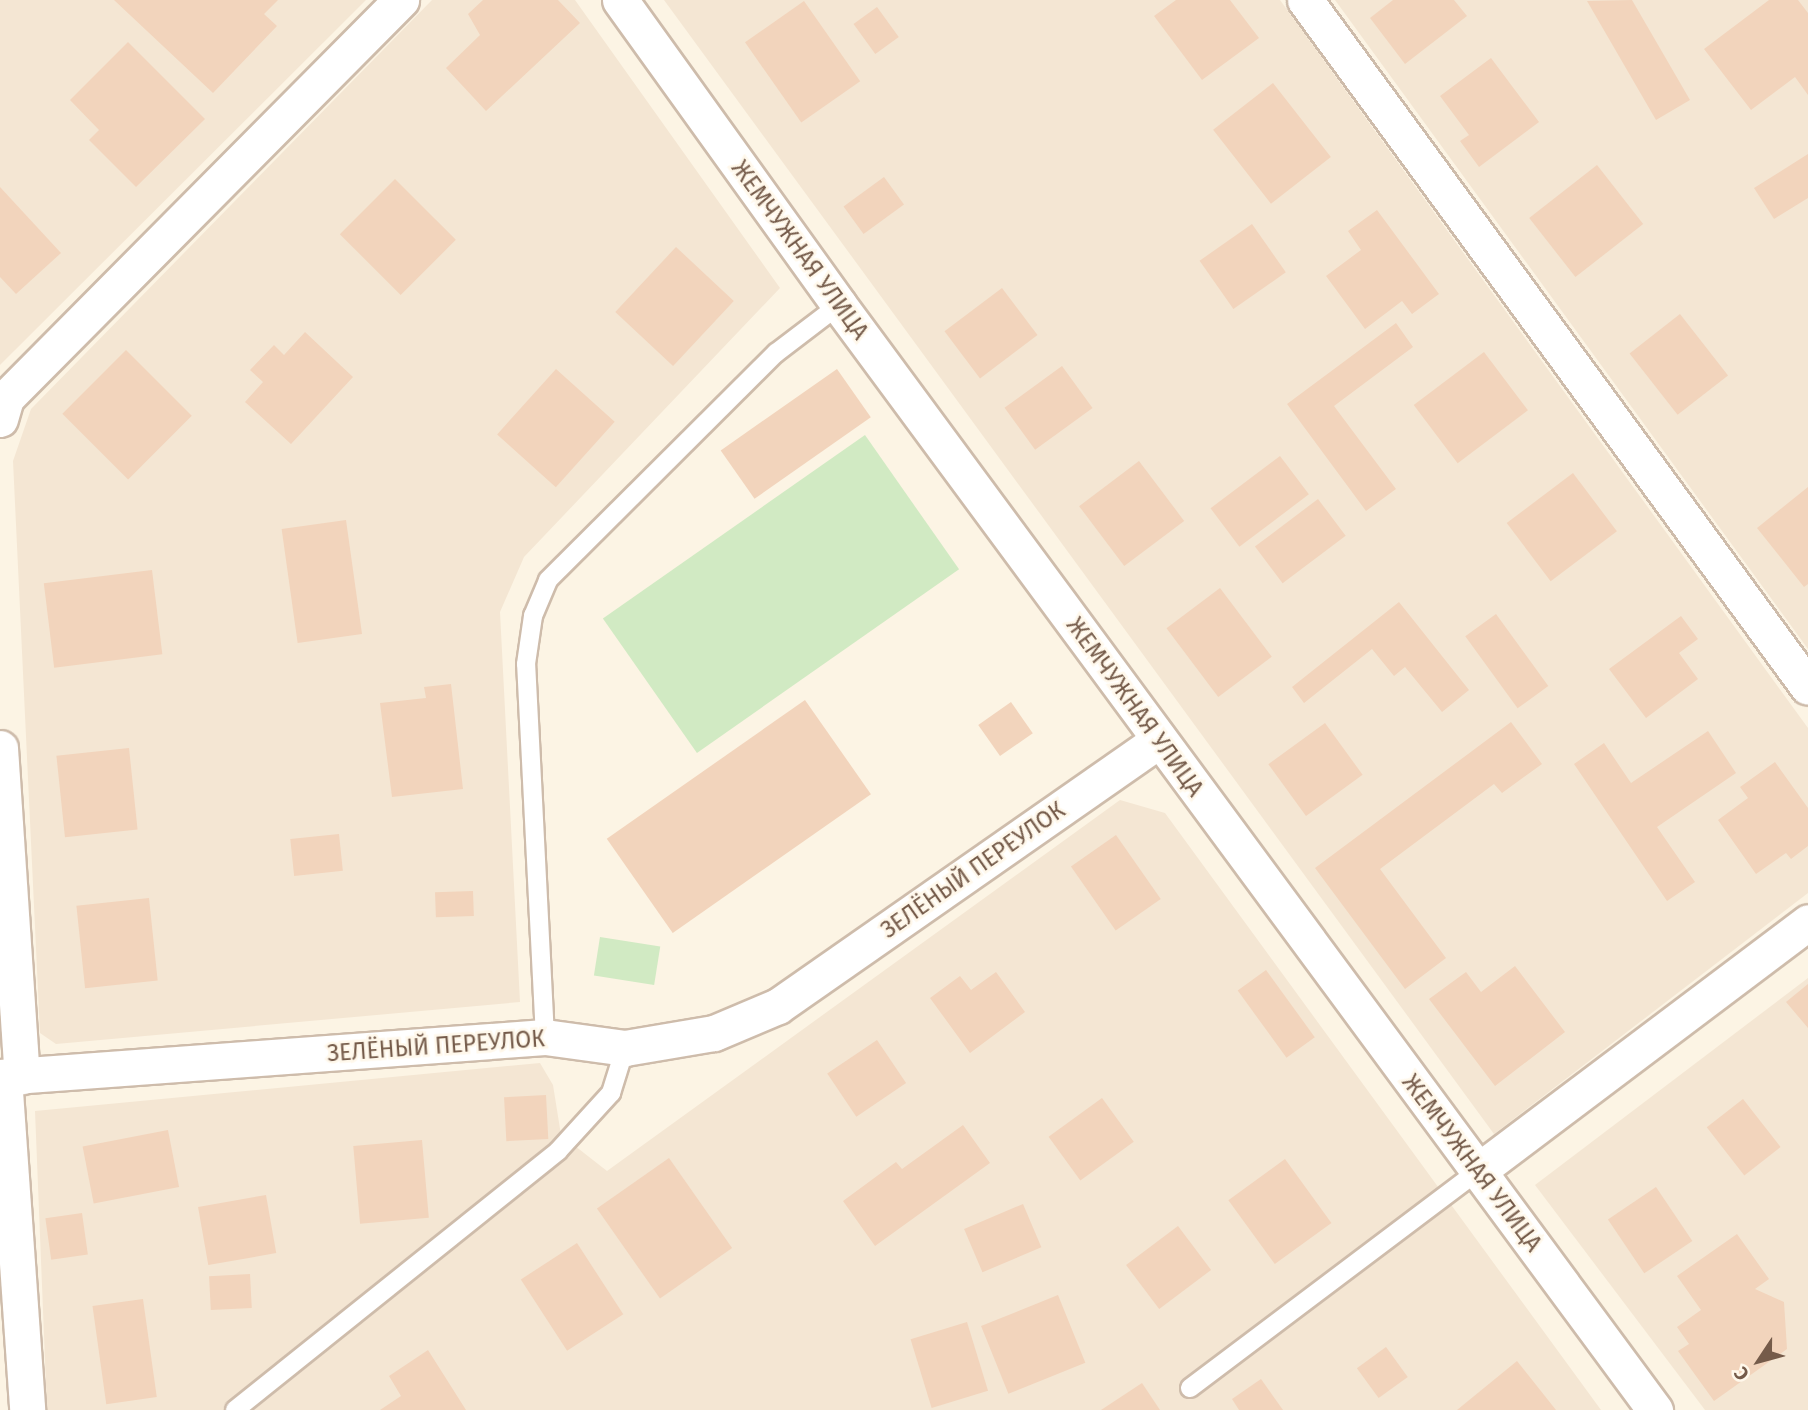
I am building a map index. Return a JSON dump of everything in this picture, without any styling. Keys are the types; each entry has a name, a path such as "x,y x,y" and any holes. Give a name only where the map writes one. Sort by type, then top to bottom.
{"street":[{"path":"0,419 6,398 401,0"},
{"name":"ЖЕМЧУЖНАЯ УЛИЦА","path":"620,0 839,305 1655,1410"},
{"path":"1305,0 1808,687"},
{"name":"ЗЕЛЁНЫЙ ПЕРЕУЛОК","path":"9,1077 545,1037 625,1048 714,1033 778,1006 1159,740"},
{"path":"0,748 9,1077 27,1410"},
{"path":"1478,1171 1808,922"}],"lane":[{"path":"545,1037 526,664 533,616 548,580 776,353 839,305"},
{"path":"236,1410 558,1151 611,1093 625,1048"},
{"path":"1190,1388 1478,1171"}],"shaded area":[{"path":"0,0 366,0 0,365"},
{"path":"432,0 575,0 780,288 524,557 500,612 520,1002 56,1044 40,1033 13,461 31,409"},
{"path":"664,0 1280,0 1808,728 1808,893 1494,1134"},
{"path":"1335,0 1808,0 1808,649"},
{"path":"1120,800 1165,813 1601,1410 47,1410 35,1111 540,1063 553,1085 561,1135 607,1171"},
{"path":"1808,978 1808,1410 1705,1410 1535,1185"}],"green space":[{"path":"865,435 959,569 697,753 603,619"},
{"path":"600,937 660,947 654,985 594,976"}],"building":[{"path":"114,0 278,0 264,14 277,26 213,93"},
{"path":"483,0 558,0 580,23 486,111 446,68 480,35 468,14"},
{"path":"1176,0 1230,0 1259,38 1202,80 1154,16"},
{"path":"1393,0 1454,0 1467,16 1405,64 1370,18"},
{"path":"1632,0 1690,100 1656,120 1587,1"},
{"path":"1769,0 1798,0 1808,13 1808,95 1795,77 1751,110 1704,49"},
{"path":"804,1 860,81 801,123 745,42"},
{"path":"877,7 899,37 875,54 854,24"},
{"path":"128,42 205,119 136,187 89,140 99,130 70,100"},
{"path":"1491,58 1539,122 1479,167 1460,141 1469,135 1440,96"},
{"path":"1273,83 1331,157 1271,204 1213,130"},
{"path":"1808,154 1808,198 1774,219 1754,188"},
{"path":"1597,165 1643,224 1575,277 1529,218"},
{"path":"884,177 904,205 864,234 844,206"},
{"path":"395,179 456,240 401,295 340,234"},
{"path":"0,187 61,253 16,294 0,277"},
{"path":"1377,210 1439,294 1412,314 1402,301 1365,329 1326,276 1361,250 1348,231"},
{"path":"1252,224 1286,272 1233,309 1200,261"},
{"path":"676,247 734,301 673,366 615,312"},
{"path":"1002,288 1038,335 980,378 944,331"},
{"path":"1680,314 1728,375 1678,415 1630,353"},
{"path":"1396,323 1413,347 1334,406 1396,489 1366,511 1287,404"},
{"path":"305,332 353,377 291,444 245,402 263,382 250,370 274,345 284,355"},
{"path":"126,350 192,416 128,479 62,414"},
{"path":"1484,352 1528,410 1458,463 1414,405"},
{"path":"1062,366 1093,408 1035,450 1005,408"},
{"path":"556,369 615,422 556,487 497,434"},
{"path":"837,369 871,417 755,499 721,450"},
{"path":"1280,456 1309,494 1239,547 1211,508"},
{"path":"1139,461 1184,521 1124,566 1079,506"},
{"path":"1573,473 1617,531 1551,581 1507,523"},
{"path":"1808,487 1808,584 1804,587 1757,528"},
{"path":"1318,499 1346,536 1283,583 1255,547"},
{"path":"346,520 362,634 298,643 282,529"},
{"path":"152,570 162,654 54,668 44,583"},
{"path":"1220,588 1272,657 1218,697 1166,628"},
{"path":"1399,602 1469,690 1442,712 1405,667 1394,676 1372,649 1304,703 1292,687"},
{"path":"1496,614 1548,686 1518,708 1465,636"},
{"path":"1681,616 1698,639 1679,653 1698,679 1646,718 1609,669"},
{"path":"451,684 463,789 392,797 380,703 426,698 424,687"},
{"path":"805,700 871,794 673,933 607,839"},
{"path":"1011,702 1033,733 1000,756 978,725"},
{"path":"1511,722 1542,764 1502,793 1494,784 1380,869 1446,958 1405,989 1315,868"},
{"path":"1325,723 1363,775 1306,816 1268,764"},
{"path":"1708,731 1736,773 1657,827 1695,882 1667,901 1574,764 1604,743 1631,783"},
{"path":"129,748 138,830 65,837 56,756"},
{"path":"1775,762 1808,808 1808,846 1791,859 1786,853 1756,874 1718,820 1748,798 1740,787"},
{"path":"339,834 343,871 294,876 290,839"},
{"path":"1116,835 1161,899 1116,930 1071,867"},
{"path":"473,891 474,916 436,917 435,892"},
{"path":"149,898 158,981 85,988 76,906"},
{"path":"1515,966 1565,1032 1495,1086 1429,999 1466,972 1481,992"},
{"path":"1266,970 1315,1037 1286,1058 1238,991"},
{"path":"996,972 1025,1012 970,1053 930,998 960,976 971,990"},
{"path":"1808,984 1808,1028 1786,1002"},
{"path":"877,1040 906,1083 856,1117 827,1074"},
{"path":"546,1095 548,1139 506,1141 504,1097"},
{"path":"1102,1098 1134,1142 1080,1180 1049,1137"},
{"path":"1743,1099 1781,1147 1744,1175 1707,1127"},
{"path":"963,1125 990,1163 875,1246 843,1201 896,1162 902,1169"},
{"path":"168,1130 179,1187 94,1204 83,1147"},
{"path":"422,1140 429,1218 360,1224 353,1146"},
{"path":"669,1158 732,1248 660,1299 597,1208"},
{"path":"1285,1159 1331,1223 1275,1264 1228,1200"},
{"path":"1656,1187 1692,1241 1644,1273 1608,1219"},
{"path":"266,1195 276,1253 208,1265 198,1207"},
{"path":"1023,1204 1041,1247 982,1272 964,1229"},
{"path":"82,1213 88,1255 51,1260 45,1218"},
{"path":"1178,1226 1211,1270 1159,1309 1126,1265"},
{"path":"1737,1234 1769,1279 1755,1289 1784,1302 1787,1349 1714,1401 1678,1351 1689,1344 1677,1327 1701,1310 1677,1276"},
{"path":"577,1243 623,1314 567,1351 521,1279"},
{"path":"250,1274 252,1308 211,1310 209,1276"},
{"path":"1058,1295 1085,1363 1008,1394 981,1326"},
{"path":"143,1299 157,1397 106,1404 92,1306"},
{"path":"967,1322 988,1391 932,1408 911,1339"},
{"path":"1386,1347 1408,1377 1379,1398 1357,1368"},
{"path":"428,1350 466,1410 380,1410 401,1396 389,1376"},
{"path":"1517,1361 1556,1410 1457,1410"},
{"path":"1261,1379 1283,1410 1239,1410 1232,1399"},
{"path":"1142,1383 1160,1410 1101,1410"}]}
